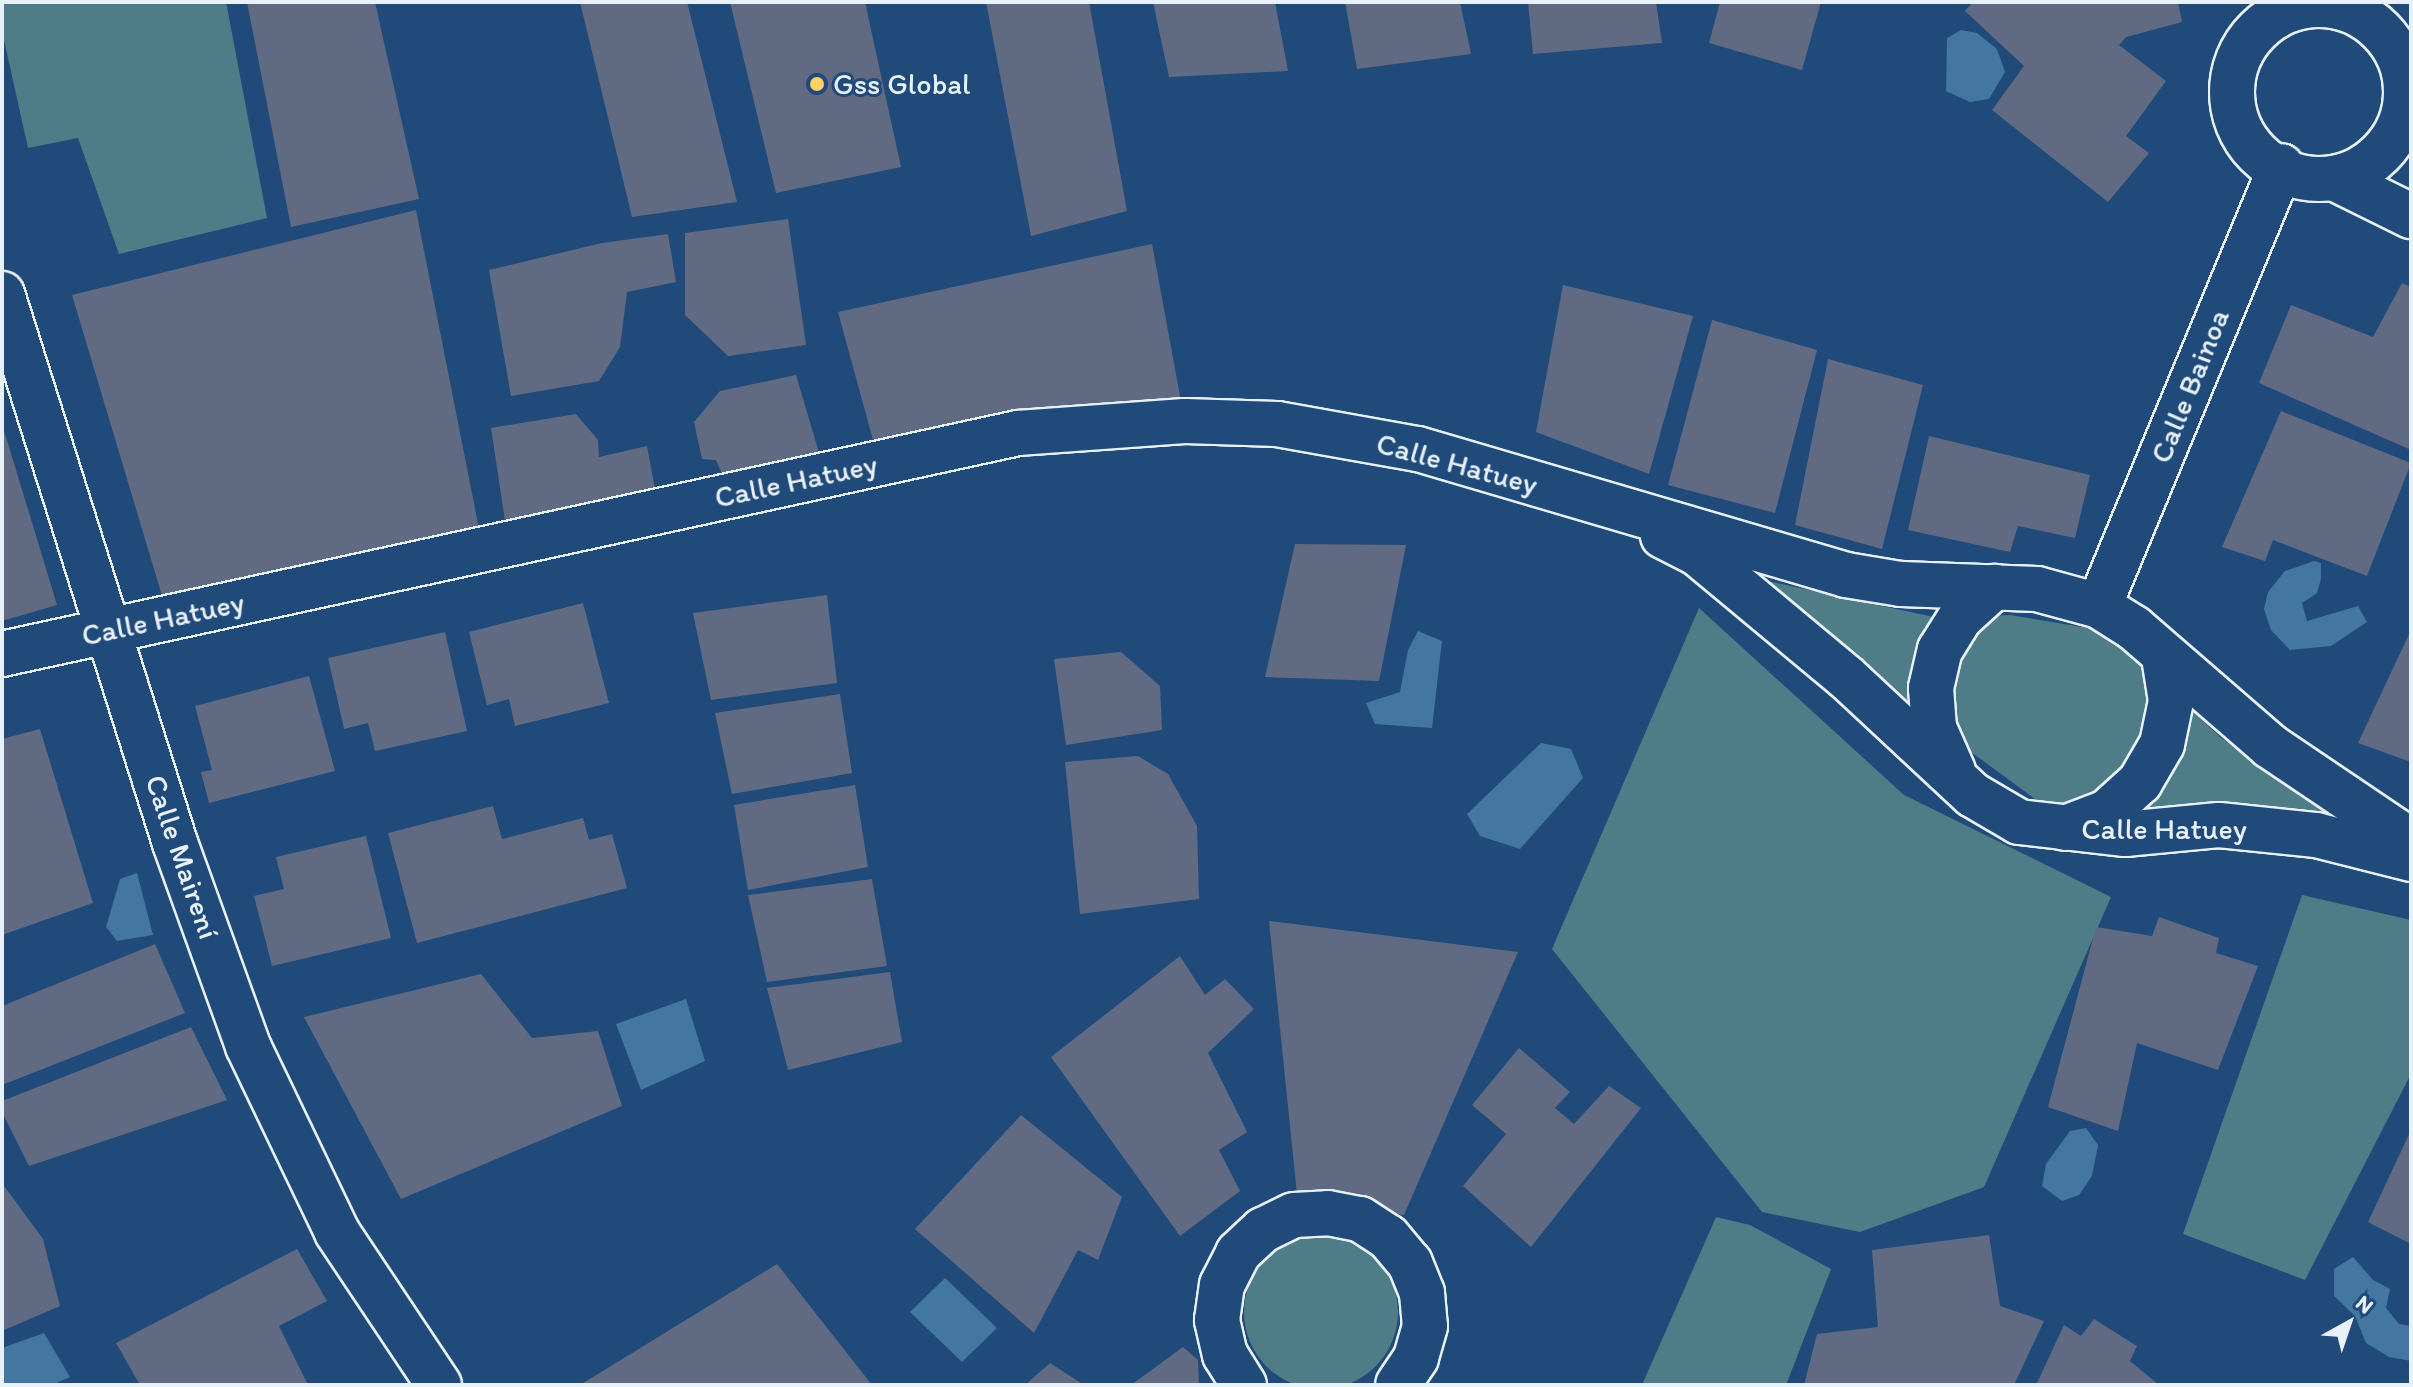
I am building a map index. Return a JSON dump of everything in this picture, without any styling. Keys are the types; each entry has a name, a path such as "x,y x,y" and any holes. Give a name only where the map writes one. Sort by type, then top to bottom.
{"street":[{"path":"2334,6 2383,32 2400,57 2407,87 2404,117 2390,144 2368,165 2336,179 2310,179 2258,155 2241,133 2232,106 2232,78 2257,29 2294,9 2334,6"},
{"name":"Calle Bainoa","path":"2099,606 2281,166"},
{"path":"2336,179 2411,216"},
{"name":"Calle Mairení","path":"2,294 175,843 248,1046 337,1232 439,1385"},
{"name":"Calle Hatuey","path":"2,654 1018,433 1185,421 1277,424 1418,449 1846,575 1901,584 2037,589 2099,606 2270,746 2411,841"},
{"name":"Calle Hatuey","path":"1593,502 1697,553 1846,677 1973,795 2019,822 2125,834 2219,825 2316,835 2411,859"},
{"path":"1973,795 1948,765 1934,728 1931,688 1940,650 1961,617 1994,587"},
{"path":"2065,828 2107,812 2140,782 2162,744 2171,701 2164,657"},
{"path":"1244,1385 1225,1355 1217,1320 1222,1285 1238,1253 1263,1230 1294,1215 1328,1213 1360,1219 1388,1237 1410,1263 1422,1293 1425,1326 1416,1358 1398,1385"}],"green space":[{"path":"2,2 226,2 267,218 119,254 78,138 28,148 2,31"},
{"path":"1749,577 1938,618 2010,615 2107,631 2220,737 2366,840 2065,821 1918,713"},
{"path":"1699,608 1904,795 2111,897 1984,1187 1860,1232 1762,1212 1552,949"},
{"path":"2302,895 2411,920 2411,1074 2305,1280 2183,1234"},
{"path":"1716,1217 1750,1225 1831,1269 1786,1385 1642,1385"},
{"path":"1321,1235 1351,1241 1376,1257 1392,1282 1398,1312 1392,1342 1376,1367 1351,1383 1321,1389 1291,1383 1266,1367 1250,1342 1244,1312 1250,1282 1266,1257 1291,1241"}],"water":[{"path":"1961,30 1977,33 1997,49 2005,72 1989,99 1970,102 1946,91 1947,38"},
{"path":"2314,561 2321,563 2321,579 2317,593 2302,603 2307,621 2358,606 2367,622 2331,646 2290,650 2271,630 2264,609 2268,592 2285,571"},
{"path":"1418,631 1442,641 1432,728 1375,724 1366,703 1400,692 1408,650"},
{"path":"1541,743 1571,749 1583,778 1520,849 1480,836 1467,814"},
{"path":"137,873 153,935 117,941 106,927 120,879"},
{"path":"686,999 705,1061 641,1090 616,1024"},
{"path":"2086,1128 2098,1145 2092,1176 2079,1195 2062,1201 2042,1186 2046,1164 2070,1131"},
{"path":"2353,1257 2373,1280 2390,1289 2386,1308 2399,1324 2411,1326 2411,1361 2389,1357 2366,1343 2355,1316 2334,1296 2334,1269"},
{"path":"945,1278 997,1328 962,1362 910,1312"},
{"path":"44,1333 70,1377 52,1385 2,1385 2,1348"}],"building":[{"path":"247,2 375,2 419,199 291,227"},
{"path":"580,2 687,2 737,202 632,217"},
{"name":"Gss Global","path":"730,2 865,2 901,167 776,193"},
{"path":"986,2 1089,2 1127,211 1031,236"},
{"path":"1153,2 1275,2 1288,71 1169,77"},
{"path":"1345,2 1460,2 1471,54 1357,69"},
{"path":"1528,2 1656,2 1662,43 1533,54"},
{"path":"1720,2 1821,2 1802,70 1709,43"},
{"path":"1973,2 2178,2 2182,22 2126,37 2119,45 2166,81 2126,136 2149,153 2108,202 1992,110 2024,66 1965,11"},
{"path":"416,210 481,539 165,606 72,295"},
{"path":"788,219 806,345 728,356 685,315 685,233"},
{"path":"668,234 676,282 627,292 620,347 599,381 511,396 489,270 602,243"},
{"path":"1152,244 1181,401 876,451 838,312"},
{"path":"2402,283 2411,287 2411,450 2259,383 2291,305 2373,337"},
{"path":"1563,285 1693,316 1649,474 1536,432"},
{"path":"1712,320 1817,350 1775,513 1668,485"},
{"path":"1828,359 1923,385 1882,549 1795,525"},
{"path":"796,375 825,473 729,491 716,460 702,459 694,422 720,391"},
{"path":"2281,411 2411,463 2367,576 2273,540 2265,561 2222,547"},
{"path":"576,414 598,440 599,457 647,446 657,500 505,521 491,428"},
{"path":"2,428 57,605 2,621"},
{"path":"1929,436 2090,475 2075,538 2018,526 2010,552 1908,530"},
{"path":"1295,544 1406,545 1379,681 1265,677"},
{"path":"827,595 837,683 711,700 693,613"},
{"path":"583,603 609,703 515,726 509,699 487,705 469,632"},
{"path":"2411,630 2411,762 2358,743"},
{"path":"445,632 467,731 375,751 368,723 344,729 328,658"},
{"path":"1121,652 1160,686 1162,730 1066,745 1054,659"},
{"path":"309,676 335,771 209,803 201,772 212,770 195,706"},
{"path":"840,694 852,773 732,794 715,713"},
{"path":"40,729 93,903 2,935 2,739"},
{"path":"1138,756 1168,774 1197,826 1199,899 1080,914 1065,762"},
{"path":"855,785 868,867 748,890 734,805"},
{"path":"493,806 502,839 583,818 589,840 612,834 627,888 417,943 388,833"},
{"path":"366,836 391,938 272,966 254,896 284,889 276,857"},
{"path":"872,879 887,966 767,982 748,895"},
{"path":"2159,917 2219,938 2216,953 2258,966 2218,1070 2137,1043 2118,1131 2048,1107 2096,927 2152,936"},
{"path":"1269,921 1518,952 1404,1215 1298,1204"},
{"path":"155,944 185,1013 2,1085 2,1006"},
{"path":"1180,956 1205,995 1225,979 1254,1009 1208,1053 1247,1132 1219,1150 1240,1191 1180,1236 1051,1057"},
{"path":"890,972 902,1042 788,1070 767,988"},
{"path":"481,974 532,1038 598,1031 622,1106 401,1199 304,1017"},
{"path":"191,1027 227,1100 29,1166 2,1112 2,1101"},
{"path":"1519,1048 1570,1092 1555,1108 1574,1124 1609,1086 1641,1108 1531,1247 1463,1186 1506,1134 1472,1105"},
{"path":"1021,1115 1122,1197 1098,1260 1078,1250 1034,1333 915,1229"},
{"path":"2411,1130 2411,1244 2368,1222"},
{"path":"2,1183 43,1239 60,1306 2,1331"},
{"path":"1989,1235 2000,1306 2044,1321 2014,1385 1804,1385 1817,1334 1878,1327 1872,1250"},
{"path":"297,1249 327,1301 279,1326 308,1385 140,1385 116,1343"},
{"path":"777,1264 872,1385 580,1385"},
{"path":"2094,1319 2137,1346 2130,1361 2159,1385 2036,1385 2064,1325 2081,1336"},
{"path":"1183,1347 1198,1360 1199,1385 1131,1385"},
{"path":"1050,1363 1084,1385 1025,1385"}],"place":[{"name":"Gss Global","path":"817,84"}]}
